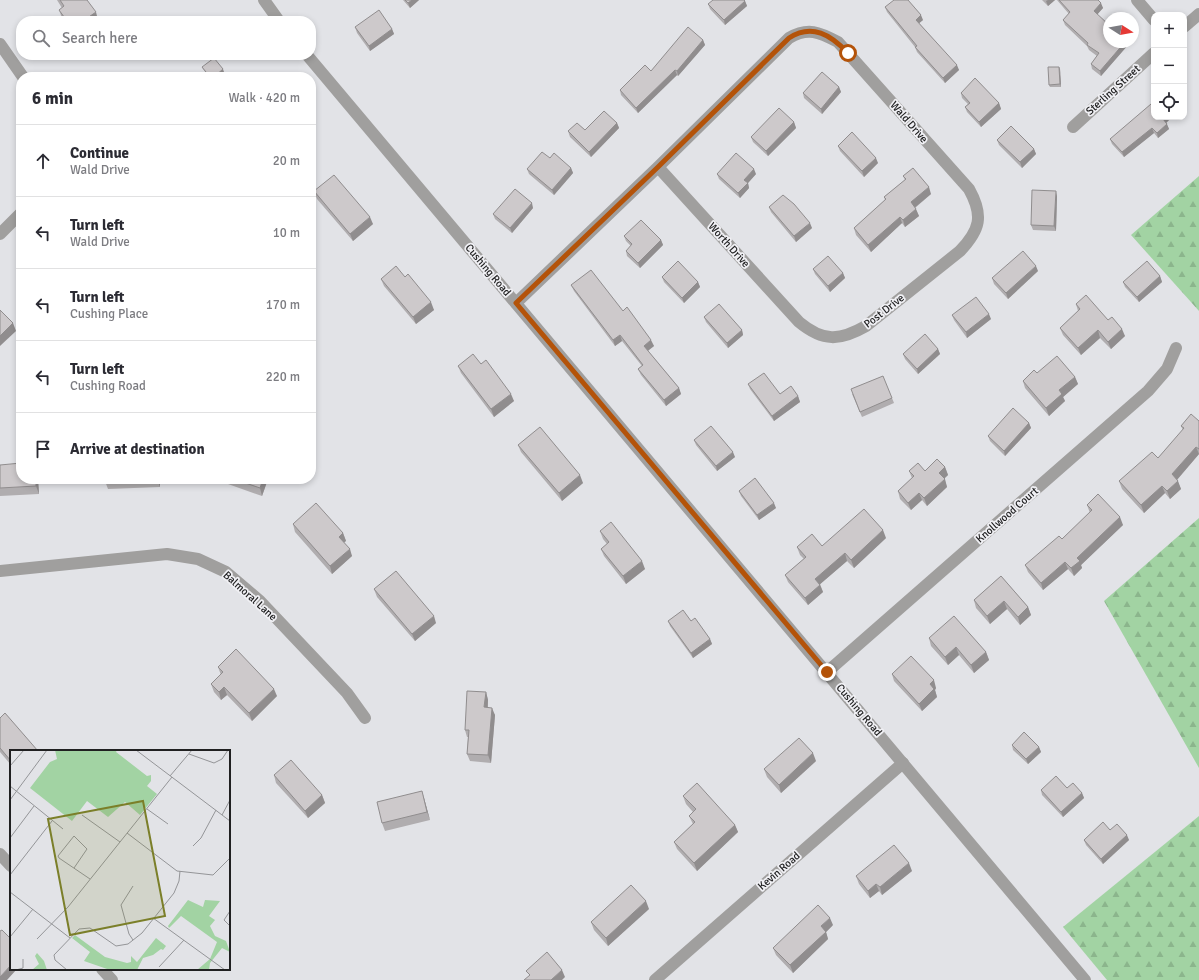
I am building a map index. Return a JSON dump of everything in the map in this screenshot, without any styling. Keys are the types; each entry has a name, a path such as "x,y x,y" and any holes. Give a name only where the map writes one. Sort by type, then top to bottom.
{"street":[{"path":"264,0 275,16"},
{"path":"1137,0 1151,16"},
{"path":"1187,24 1199,14"},
{"name":"Wald Drive","path":"658,167 789,38 805,31 816,32 838,42 969,189 976,201 978,214 977,227 971,240 960,251"},
{"path":"0,44 20,72"},
{"name":"Sterling Street","path":"1073,127 1151,56"},
{"name":"Cushing Road","path":"311,60 1085,980"},
{"path":"516,303 658,167"},
{"name":"Worth Drive","path":"658,167 799,322"},
{"path":"0,234 16,219"},
{"name":"Post Drive","path":"799,322 816,334 826,337 851,335 866,326 960,251"},
{"name":"Knollwood Court","path":"827,672 1148,391 1167,369 1176,348"},
{"name":"Balmoral Lane","path":"0,571 167,554 198,558 226,572 260,601 347,693 365,718"},
{"name":"Kevin Road","path":"655,980 903,763"},
{"path":"103,970 112,980"}],"green space":[{"path":"1199,176 1199,311 1131,235"},
{"path":"1199,518 1199,768 1104,601"},
{"path":"1199,816 1199,980 1107,980 1063,927"}],"building":[{"path":"60,0 87,0 96,12 90,16 63,16 59,10 64,6"},
{"path":"405,0 412,0 408,3"},
{"path":"713,0 745,1 724,20 708,4"},
{"path":"894,0 908,0 921,15 916,20 957,65 943,78 915,47 917,46 885,7"},
{"path":"1059,0 1098,0 1101,3 1094,11 1103,19 1103,48 1120,48 1100,71 1091,64 1099,53 1087,45 1088,43 1063,20 1070,12"},
{"path":"379,10 392,29 369,46 355,27"},
{"path":"688,27 703,40 677,71 675,70 636,108 620,90 645,65 651,71"},
{"path":"211,60 216,60 223,69 220,72 206,72 202,67"},
{"path":"1048,67 1059,67 1060,84 1049,85"},
{"path":"822,72 839,87 821,109 803,93"},
{"path":"975,78 999,103 979,122 965,107 970,103 961,93"},
{"path":"1151,104 1151,120 1164,120 1167,124 1157,133 1152,128 1122,152 1110,139"},
{"path":"779,108 794,122 766,151 751,137"},
{"path":"604,111 617,123 589,152 568,131 577,123 585,130"},
{"path":"1011,126 1034,149 1020,162 997,140"},
{"path":"852,132 876,158 862,171 838,146"},
{"path":"542,152 550,158 554,153 571,168 552,190 527,169"},
{"path":"736,153 754,169 744,180 748,183 738,193 717,174"},
{"path":"913,168 929,187 911,202 916,209 903,220 900,217 868,245 854,228 886,199 884,197 906,179 903,176"},
{"path":"334,175 370,217 350,234 316,193 316,189"},
{"path":"515,189 532,203 510,228 493,214"},
{"path":"1032,190 1056,191 1054,226 1031,225"},
{"path":"783,195 794,204 810,223 794,236 769,207"},
{"path":"641,220 661,240 638,263 626,251 632,244 624,236"},
{"path":"1023,251 1036,266 1006,293 992,278"},
{"path":"828,256 843,273 828,286 813,269"},
{"path":"678,261 698,282 682,298 662,277"},
{"path":"1147,261 1160,276 1137,297 1123,282"},
{"path":"396,266 405,277 408,274 431,302 413,317 381,279"},
{"path":"591,270 623,311 627,307 651,340 644,346 679,388 664,400 638,369 643,365 620,335 613,340 571,285"},
{"path":"1086,295 1108,320 1112,317 1122,329 1108,342 1098,330 1078,348 1060,328 1080,309 1076,304"},
{"path":"976,297 989,314 966,332 952,315"},
{"path":"719,304 742,330 727,343 704,317"},
{"path":"0,310 13,323 0,336"},
{"path":"925,334 938,349 917,369 903,354"},
{"path":"473,354 481,364 486,360 511,394 491,409 458,366"},
{"path":"1057,356 1075,377 1059,390 1062,394 1046,408 1023,381 1034,370 1037,373"},
{"path":"764,373 780,394 791,386 798,396 772,416 748,384"},
{"path":"883,376 892,398 860,412 851,389"},
{"path":"1013,408 1029,423 1004,451 988,436"},
{"path":"1191,414 1199,421 1199,449 1196,447 1172,474 1178,481 1167,491 1162,486 1141,505 1119,481 1152,452 1158,458 1184,428 1181,426"},
{"path":"711,426 733,452 716,466 694,440"},
{"path":"540,427 580,475 559,493 518,445"},
{"path":"937,459 945,467 939,473 945,479 924,498 919,493 908,503 898,491 914,476 909,471 918,463 925,471"},
{"path":"16,463 16,484 36,484 36,486 0,488 0,465"},
{"path":"755,478 774,503 757,515 739,491"},
{"path":"248,484 261,484 260,488"},
{"path":"1098,494 1120,517 1077,558 1080,561 1071,568 1065,562 1041,583 1025,565 1059,536 1062,539 1092,510 1087,505"},
{"path":"316,503 343,533 339,537 350,549 330,566 293,524"},
{"path":"864,509 883,530 851,560 845,553 815,579 820,585 805,598 785,575 806,557 797,547 812,534 822,546"},
{"path":"611,522 642,561 623,576 601,549 609,542 600,531"},
{"path":"396,571 434,616 412,634 374,589"},
{"path":"1001,576 1028,607 1018,617 1004,601 987,616 974,600"},
{"path":"683,610 691,621 695,618 710,639 691,653 668,621"},
{"path":"954,616 986,652 971,665 956,647 945,657 929,638"},
{"path":"236,649 274,689 249,713 224,687 219,692 211,684 223,672 218,667"},
{"path":"911,656 934,680 930,684 934,689 919,704 892,674"},
{"path":"467,691 486,692 484,707 492,708 488,755 467,754 469,730 465,730"},
{"path":"5,713 37,750 10,750 10,760 0,748 0,718"},
{"path":"1024,732 1039,747 1026,759 1012,745"},
{"path":"799,738 813,753 779,785 764,769"},
{"path":"291,760 322,795 305,811 274,775"},
{"path":"1056,776 1067,788 1073,783 1082,793 1061,812 1041,790"},
{"path":"697,783 735,825 694,863 674,842 695,822 689,816 696,809 683,796"},
{"path":"422,791 427,812 382,823 377,802"},
{"path":"1103,822 1110,830 1117,824 1127,835 1101,859 1084,840"},
{"path":"894,845 909,863 880,887 876,884 868,891 856,876"},
{"path":"631,885 646,901 606,938 591,922"},
{"path":"818,905 830,918 821,926 826,932 790,965 773,948"},
{"path":"2,930 10,938 10,966 0,977 0,931"},
{"path":"547,952 562,970 551,980 524,980 530,975 526,971"}],"route":[{"path":"827,672 516,303 658,167 789,38 805,31 816,32 828,36 838,42 848,53"}]}
